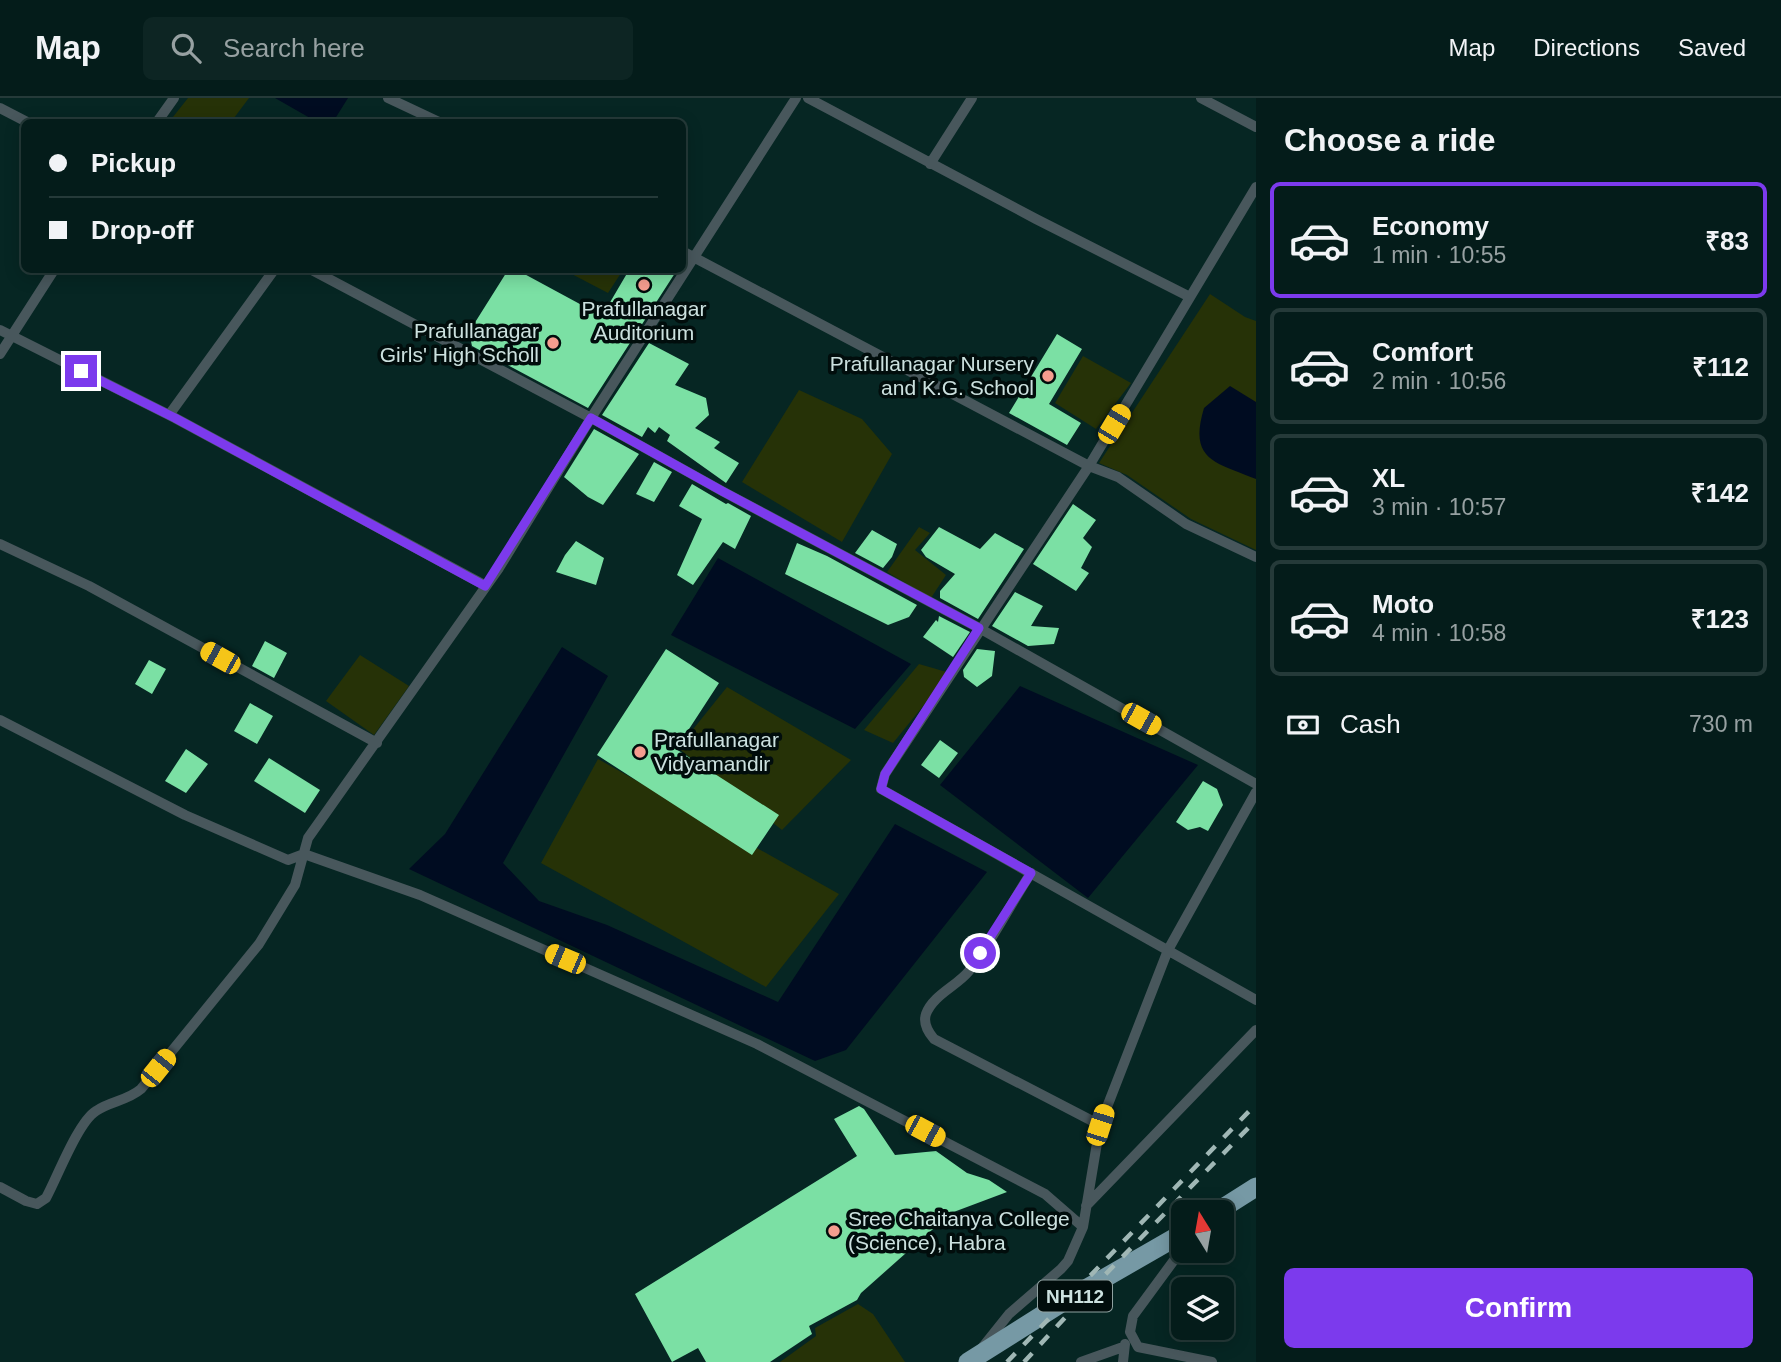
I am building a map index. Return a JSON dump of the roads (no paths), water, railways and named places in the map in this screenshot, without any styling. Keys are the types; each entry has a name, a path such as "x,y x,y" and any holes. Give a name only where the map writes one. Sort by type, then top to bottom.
{"highway":[{"path":"1234,1202 1256,1187"},
{"name":"NH112","path":"970,1361 1063,1302 1171,1240"}],"street":[{"path":"159,119 174,98"},
{"path":"388,98 433,119"},
{"path":"686,272 796,98"},
{"path":"808,98 930,164 1190,297"},
{"path":"930,164 972,98"},
{"path":"1201,98 1256,127"},
{"path":"0,108 21,119"},
{"path":"1256,187 1088,466 885,774 881,789 1256,1000"},
{"path":"686,253 1088,466 1118,477 1185,524 1256,557"},
{"path":"0,354 52,273"},
{"path":"169,415 272,273"},
{"path":"318,273 979,628 1256,784"},
{"path":"0,1187 26,1201 37,1203 46,1198 84,1122 97,1109 131,1098 141,1089 259,944 295,885 308,838 485,586 685,273"},
{"path":"0,330 169,415 485,586"},
{"path":"0,544 89,586 377,743"},
{"path":"0,720 186,816 288,860 304,854 420,895 757,1044 1045,1194 1083,1227"},
{"path":"970,1361 1009,1314 1061,1269 1083,1227 1100,1125 1168,950 1256,792"},
{"path":"1031,873 968,973 932,1005 926,1014 925,1022 934,1039 1100,1125"},
{"path":"1086,1206 1256,1030"},
{"path":"1123,1362 1123,1347 1133,1317 1171,1264"},
{"path":"1130,1332 1138,1346 1147,1350 1212,1362"},
{"path":"1081,1362 1123,1347"}],"water":[{"path":"275,98 348,98 335,119 312,119"},
{"path":"1230,386 1256,402 1256,479 1209,457 1200,439 1204,408"},
{"path":"718,558 911,664 855,729 671,635"},
{"path":"562,647 608,676 503,863 539,901 607,925 778,1002 895,824 987,872 846,1050 815,1061 409,869 445,834"},
{"path":"1020,686 1198,765 1088,898 940,785"}],"railway":[{"path":"1007,1362 1256,1104"},
{"path":"1024,1362 1256,1120"}],"place":[{"name":"Prafullanagar Auditorium","path":"644,285"},
{"name":"Prafullanagar Girls' High Scholl","path":"553,343"},
{"name":"Prafullanagar Nursery and K.G. School","path":"1048,376"},
{"name":"Prafullanagar Vidyamandir","path":"640,752"},
{"name":"Sree Chaitanya College (Science), Habra","path":"834,1231"}]}
